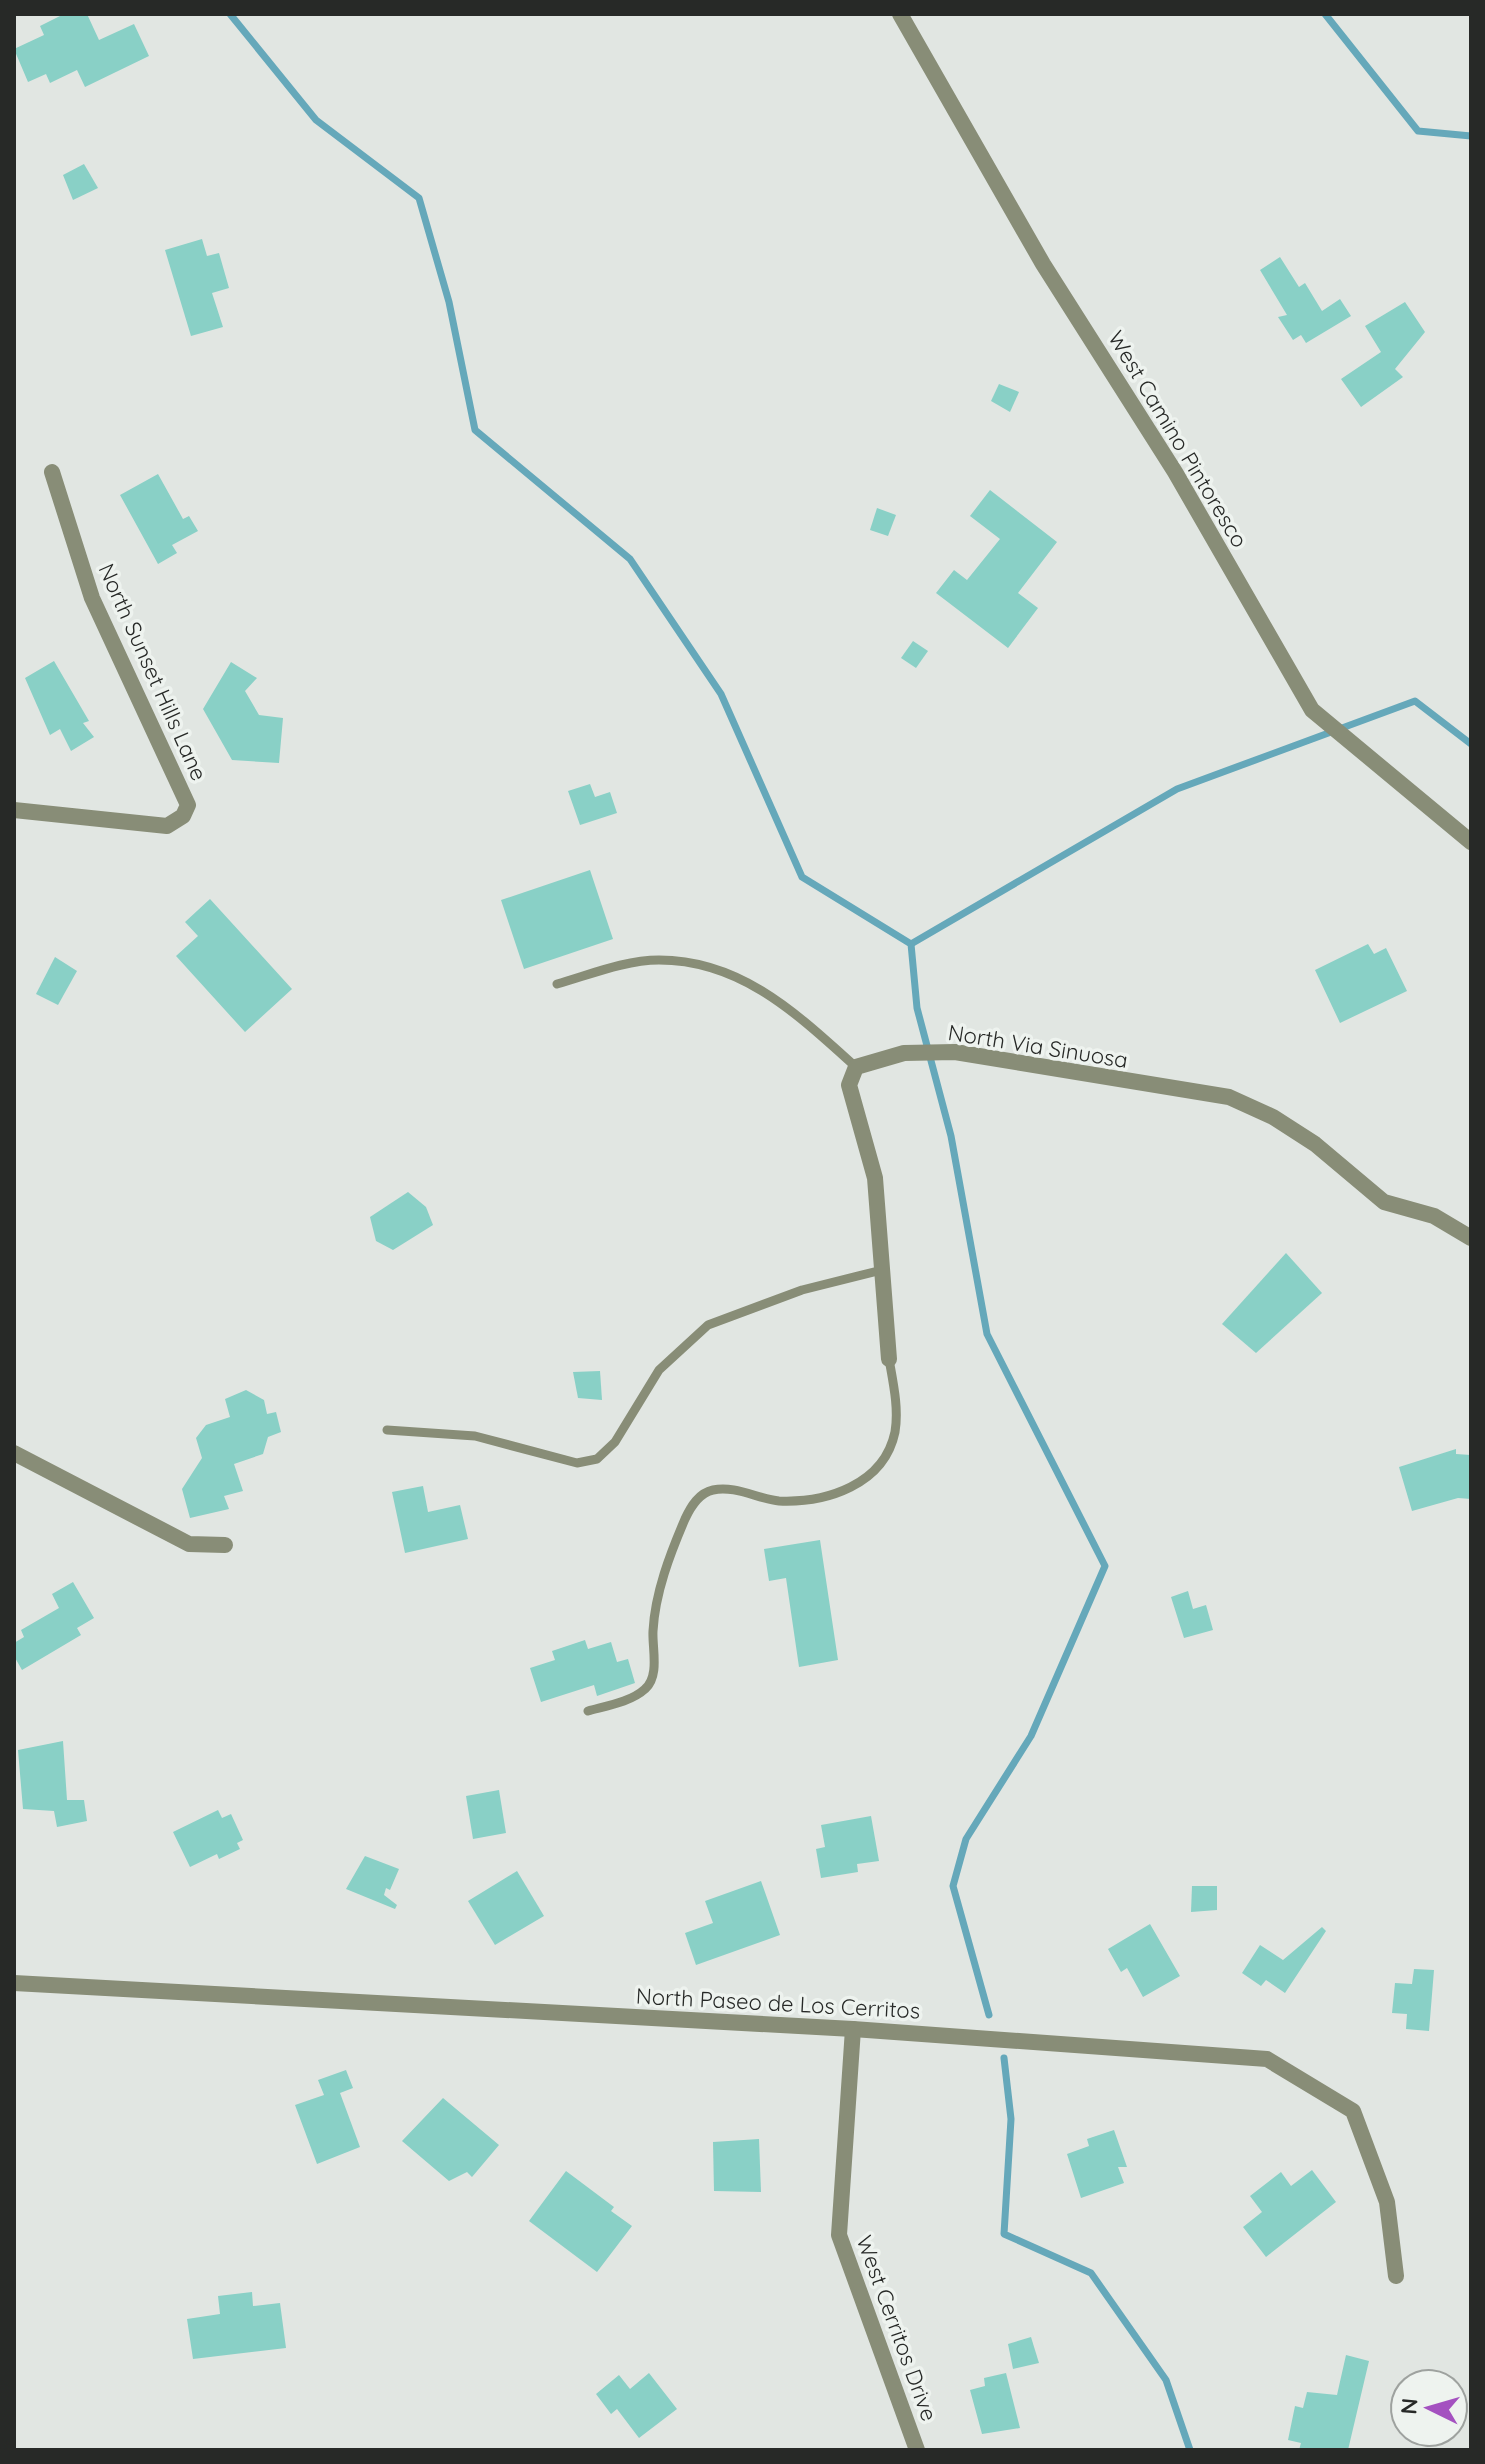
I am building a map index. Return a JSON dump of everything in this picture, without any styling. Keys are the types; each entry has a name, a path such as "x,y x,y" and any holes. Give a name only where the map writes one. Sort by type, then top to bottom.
{"street":[{"name":"West Camino Pintoresco","path":"900,14 1043,264 1175,472 1312,710 1471,842"},
{"name":"North Sunset Hills Lane","path":"14,810 167,826 183,816 188,805 92,598 52,472"},
{"name":"North Via Sinuosa","path":"856,1067 904,1053 955,1052 1229,1097 1273,1117 1315,1144 1384,1202 1434,1216 1471,1238"},
{"path":"856,1067 849,1085 875,1178 889,1359"},
{"path":"14,1453 189,1544 225,1545"},
{"name":"North Paseo de Los Cerritos","path":"14,1983 853,2029 1267,2059 1353,2111 1387,2202 1396,2276"},
{"name":"West Cerritos Drive","path":"853,2029 839,2235 917,2450"}],"lane":[{"path":"557,984 633,963 658,960 717,970 771,994 856,1067"},
{"path":"387,1430 475,1436 577,1463 597,1459 615,1442 659,1370 708,1325 802,1290 882,1270"},
{"path":"588,1711 634,1697 646,1689 653,1678 656,1606 686,1517 704,1493 717,1489 775,1500 811,1501 857,1485 870,1472 894,1434 896,1409 889,1359"}],"building":[{"path":"64,14 87,14 99,40 134,24 149,56 85,87 77,70 50,83 46,74 28,82 14,49 44,35 40,26"},
{"path":"84,164 98,188 73,200 63,175"},
{"path":"202,239 207,256 219,253 229,288 212,293 223,327 191,336 165,250"},
{"path":"1280,257 1299,287 1305,283 1322,311 1340,299 1351,316 1306,343 1301,335 1293,340 1278,317 1287,315 1260,270"},
{"path":"1405,302 1425,332 1395,369 1403,377 1361,407 1341,379 1381,352 1365,326"},
{"path":"999,384 1019,392 1010,412 991,401"},
{"path":"158,474 183,519 189,516 198,531 172,545 177,553 158,564 120,495"},
{"path":"990,490 1057,542 1018,593 1038,608 1008,648 936,593 954,570 967,580 1000,539 970,516"},
{"path":"877,508 896,515 888,536 870,530"},
{"path":"913,641 928,651 916,668 901,658"},
{"path":"54,661 89,721 83,723 94,737 71,751 60,729 50,735 25,678"},
{"path":"231,662 257,678 245,691 259,715 283,718 279,763 232,760 203,709"},
{"path":"590,784 595,797 610,792 617,813 580,825 568,791"},
{"path":"590,870 613,939 524,969 501,900"},
{"path":"210,899 292,989 245,1032 176,956 198,936 185,922"},
{"path":"1368,944 1374,954 1386,948 1407,991 1340,1023 1315,970"},
{"path":"55,957 77,971 58,1005 36,994"},
{"path":"408,1192 426,1207 433,1225 393,1250 376,1241 370,1217"},
{"path":"1286,1253 1322,1293 1256,1353 1222,1324"},
{"path":"600,1371 602,1400 578,1398 573,1372"},
{"path":"246,1390 264,1400 267,1414 276,1412 281,1432 268,1437 263,1454 234,1464 243,1491 224,1496 229,1509 190,1518 182,1489 202,1458 196,1438 206,1425 230,1417 225,1399"},
{"path":"1456,1449 1456,1454 1471,1455 1471,1499 1458,1498 1412,1511 1399,1467"},
{"path":"423,1486 428,1512 460,1505 468,1539 405,1553 392,1492"},
{"path":"820,1540 838,1660 799,1667 786,1578 769,1581 764,1549"},
{"path":"73,1582 94,1618 77,1628 81,1635 22,1670 14,1656 14,1643 24,1637 21,1630 59,1608 52,1594"},
{"path":"1188,1591 1193,1609 1206,1605 1213,1630 1184,1638 1171,1597"},
{"path":"585,1640 588,1649 611,1642 617,1662 628,1659 635,1683 597,1696 594,1685 541,1702 530,1668 555,1660 552,1651"},
{"path":"63,1741 67,1800 84,1800 87,1821 57,1827 54,1811 23,1809 18,1750"},
{"path":"499,1790 506,1833 473,1839 466,1796"},
{"path":"218,1810 222,1818 231,1814 243,1840 237,1843 240,1849 219,1859 217,1854 190,1867 173,1832"},
{"path":"871,1816 879,1861 857,1864 858,1872 821,1878 816,1849 825,1847 821,1825"},
{"path":"365,1856 399,1869 390,1890 386,1888 384,1895 397,1905 395,1909 346,1889"},
{"path":"517,1871 544,1916 495,1945 468,1901"},
{"path":"761,1881 780,1935 696,1965 685,1933 713,1923 705,1901"},
{"path":"1192,1886 1217,1886 1217,1910 1191,1912"},
{"path":"1150,1924 1180,1976 1143,1997 1127,1968 1121,1972 1108,1949"},
{"path":"1322,1927 1326,1931 1285,1993 1266,1980 1261,1986 1242,1973 1260,1945 1283,1960"},
{"path":"1414,1969 1434,1970 1429,2031 1406,2029 1407,2014 1392,2013 1395,1983 1412,1984"},
{"path":"346,2070 353,2088 340,2093 360,2147 317,2164 295,2105 324,2095 318,2080"},
{"path":"443,2098 499,2145 472,2177 467,2172 449,2181 402,2141"},
{"path":"1114,2130 1127,2167 1118,2167 1124,2183 1081,2198 1067,2154 1089,2146 1087,2139"},
{"path":"759,2139 761,2192 714,2191 713,2142"},
{"path":"1312,2170 1336,2202 1266,2257 1243,2227 1262,2212 1250,2196 1281,2172 1291,2186"},
{"path":"566,2171 614,2207 611,2211 632,2226 597,2272 529,2221"},
{"path":"252,2292 253,2306 280,2303 286,2348 193,2359 187,2319 220,2314 218,2296"},
{"path":"1031,2337 1039,2363 1013,2369 1008,2344"},
{"path":"1346,2355 1369,2361 1348,2450 1299,2450 1301,2443 1288,2440 1295,2406 1303,2408 1307,2392 1337,2395"},
{"path":"649,2373 677,2409 639,2438 617,2409 611,2414 596,2394 619,2375 630,2389"},
{"path":"1006,2373 1020,2428 982,2434 970,2390 985,2386 984,2378"}],"waterway":[{"path":"230,14 316,120 419,198 449,302 475,430 630,559 721,694 802,877 911,944 917,1008 951,1136 987,1334 1105,1566 1031,1736 966,1839 953,1886 989,2015"},
{"path":"1325,14 1418,131 1471,136"},
{"path":"911,944 1177,789 1415,701 1471,744"},
{"path":"1004,2058 1011,2119 1004,2234 1091,2273 1166,2380 1190,2450"}]}
